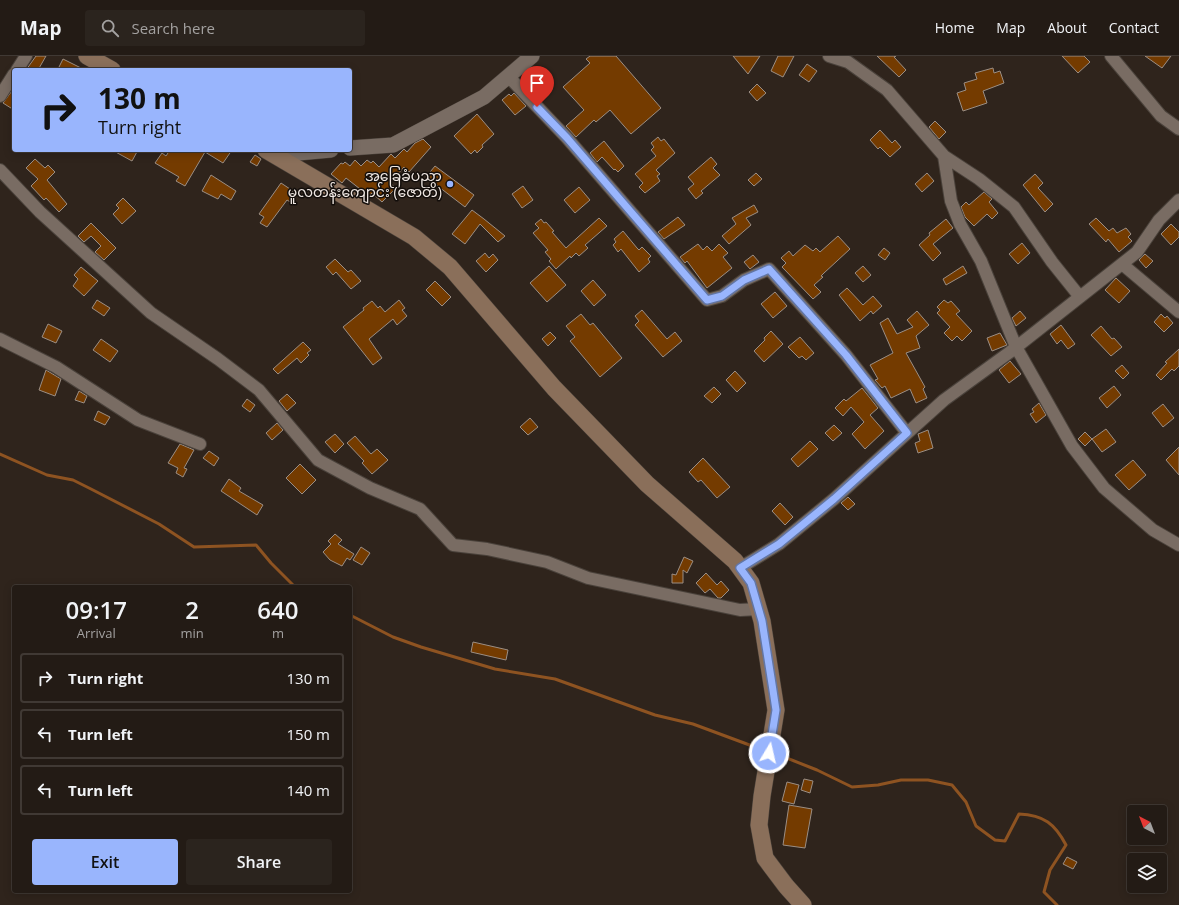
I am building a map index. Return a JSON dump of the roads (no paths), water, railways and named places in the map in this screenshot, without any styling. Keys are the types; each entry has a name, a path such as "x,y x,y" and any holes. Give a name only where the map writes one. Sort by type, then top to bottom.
{"main road":[{"path":"87,56 108,68"},
{"path":"271,152 414,237 437,254 466,285 559,394 647,484 704,533 740,568 751,583 759,610 776,710 762,796 759,825 764,858 803,905"}],"street":[{"path":"18,68 26,56"},
{"path":"352,148 393,145 484,97 532,56"},
{"path":"829,56 851,59 887,90 944,156 979,179 1014,207 1052,262 1080,297"},
{"path":"1111,56 1161,116 1179,129"},
{"path":"508,76 567,138 707,300 722,296 744,280 769,269 846,355 907,433"},
{"path":"0,96 12,77"},
{"path":"944,156 951,201 960,224 981,262 1016,348 1072,446 1104,488 1153,530 1179,544"},
{"path":"0,170 40,212 151,313 218,359 259,390 318,460 370,488 420,509 453,545 487,549 548,562 588,578 740,610 759,610"},
{"path":"740,568 779,544 834,499 944,400 1016,348 1137,252 1159,220 1179,200"},
{"path":"1122,264 1179,312"},
{"path":"0,339 56,367 138,420 200,444"}],"waterway":[{"path":"0,454 47,475 73,480 159,524 194,547 256,545 271,563 293,585"},
{"path":"352,616 393,637 421,647 495,669 555,679 655,715 693,724 763,750"},
{"path":"774,753 817,770 852,787 878,785 901,780 928,780 952,785 966,802 976,826 995,840 1005,841 1019,814 1035,816 1048,822 1058,831 1066,845 1050,870 1044,892 1057,905"}],"place":[{"name":"အခြေခံပညာ မူလတန်းကျောင်း (ဇောတိ)","path":"450,184"}]}
